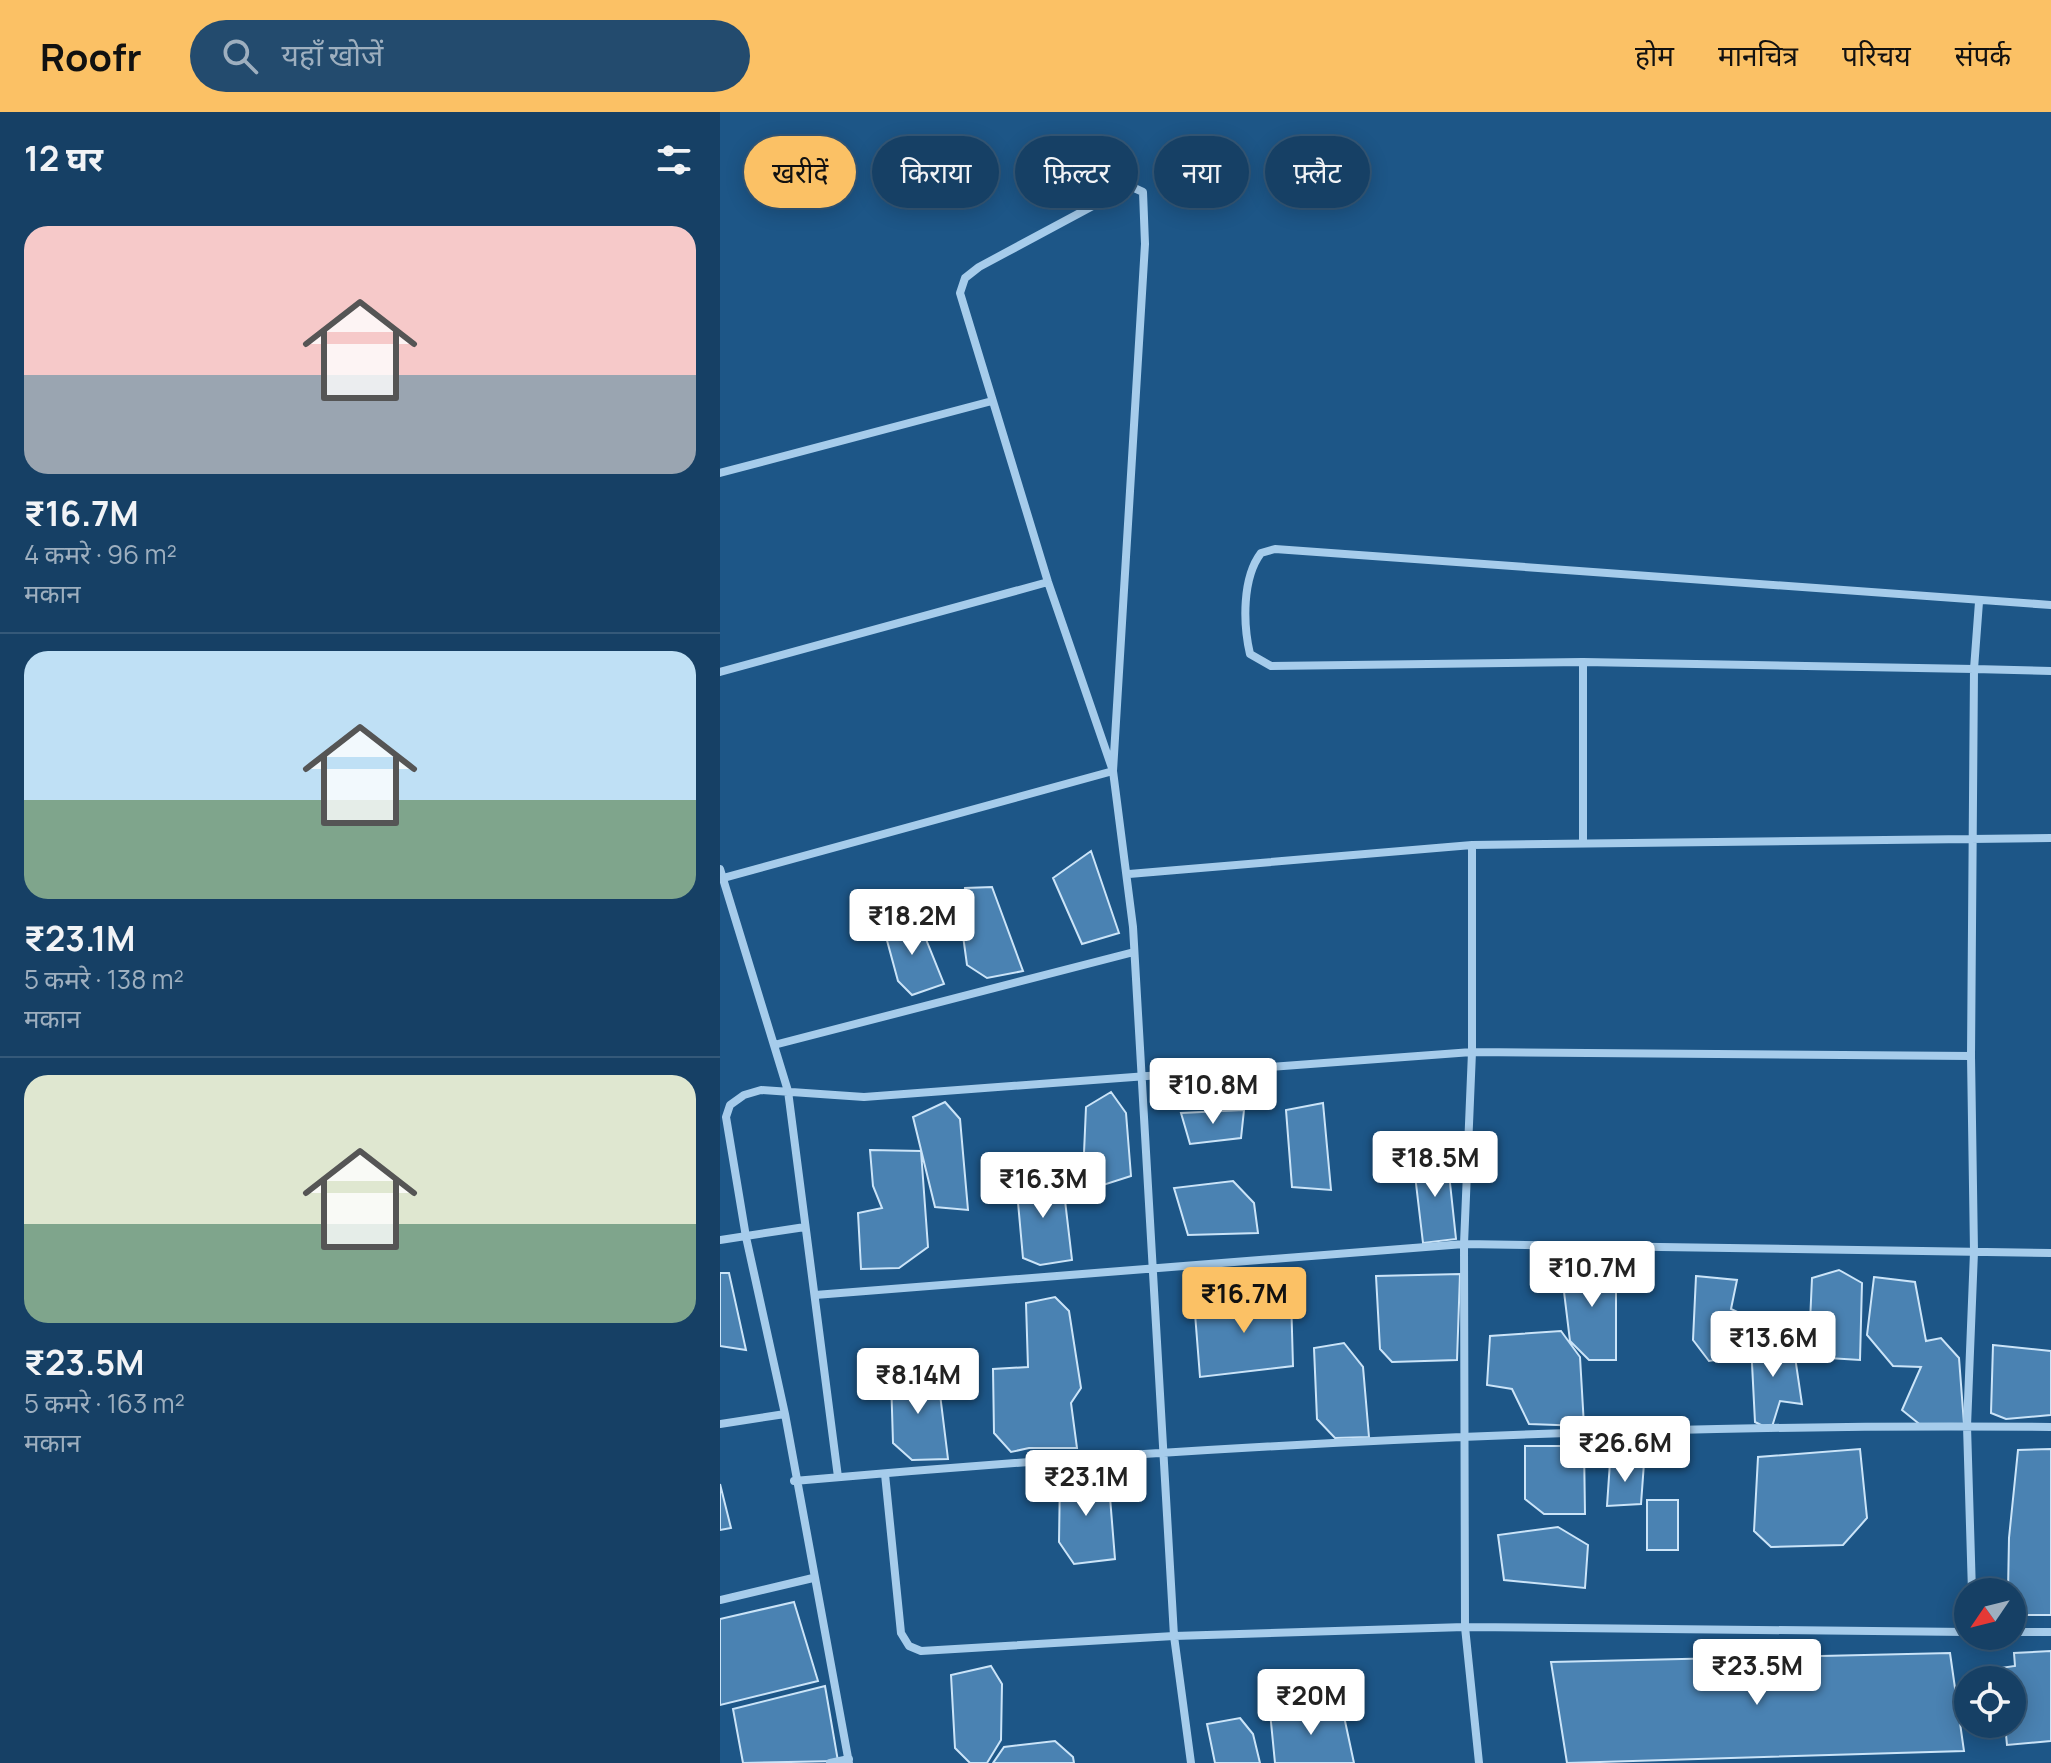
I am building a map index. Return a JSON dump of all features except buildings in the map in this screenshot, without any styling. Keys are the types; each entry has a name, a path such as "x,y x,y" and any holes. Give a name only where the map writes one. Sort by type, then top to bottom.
{"street":[{"path":"1113,771 1144,260 1143,192 1132,187 965,278 960,293 1048,582 1113,771 1129,874 1174,1636 1191,1763"},
{"path":"720,473 992,401"},
{"path":"2051,605 1275,549 1261,553 1248,577 1246,638 1250,654 1271,666 1583,662 2051,671"},
{"path":"720,672 1048,582"},
{"path":"1972,1578 1967,1426 1974,1252 1972,837 1974,669 1979,602"},
{"path":"1583,662 1583,842"},
{"path":"838,1477 788,1091 721,876 1113,771"},
{"path":"1129,874 1472,845 2051,838"},
{"path":"1472,845 1472,1052 1464,1244 1467,1436 1465,1627 1479,1763"},
{"path":"774,1045 1134,952"},
{"path":"830,1763 849,1761 794,1481 785,1414 746,1237 726,1117 730,1105 744,1095 761,1090 864,1097 1140,1074 1472,1052 1971,1056"},
{"path":"720,1240 805,1227"},
{"path":"815,1295 1464,1244 2051,1253"},
{"path":"720,1424 785,1414"},
{"path":"794,1481 1164,1450 1467,1436 2051,1427"},
{"path":"885,1474 901,1633 909,1646 921,1651 1174,1636 1465,1627 1954,1632"},
{"path":"720,1600 813,1578"},
{"path":"2026,1632 2051,1632"}]}
